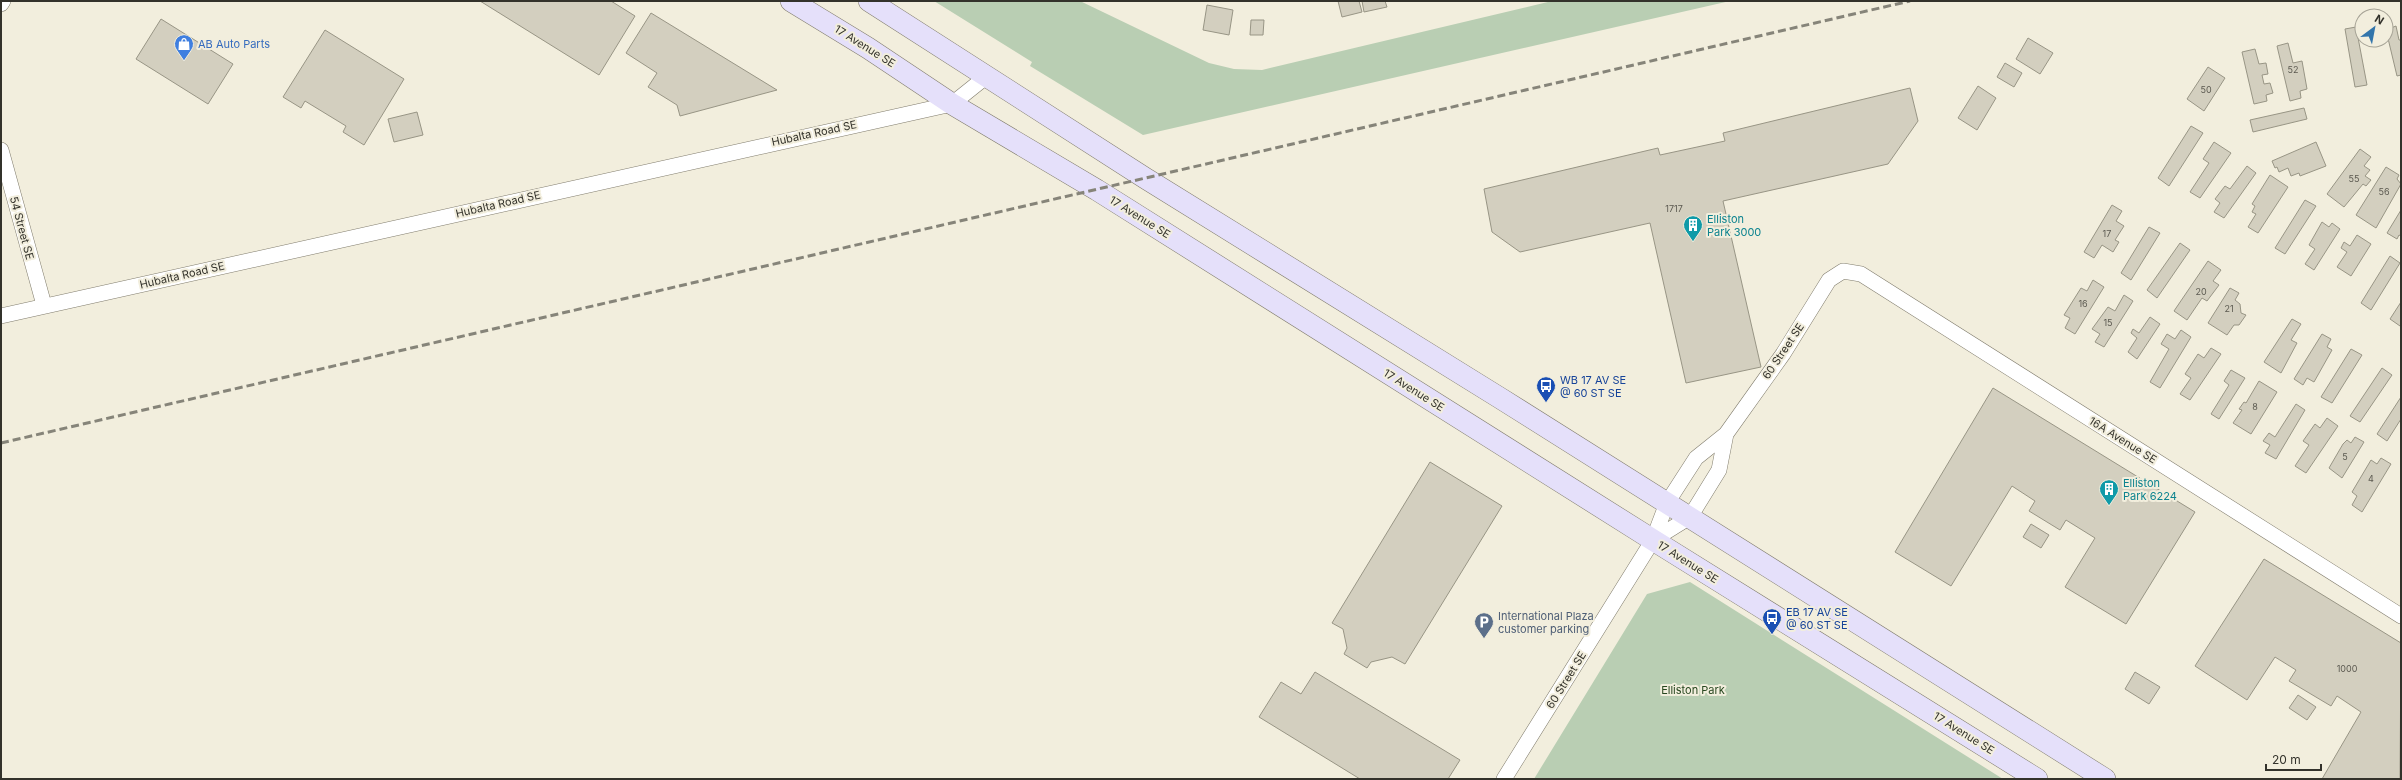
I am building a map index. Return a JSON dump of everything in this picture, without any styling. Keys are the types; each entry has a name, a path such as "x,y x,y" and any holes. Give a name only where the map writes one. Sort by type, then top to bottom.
{"main road":[{"name":"17 Avenue SE","path":"791,1 868,48 952,104 1097,190 1653,540 2037,779"},
{"path":"869,1 1145,178 1690,517 2105,779"}],"street":[{"name":"Hubalta Road SE","path":"1,316 44,305 952,104 987,76"},
{"name":"54 Street SE","path":"1,150 44,305"},
{"name":"60 Street SE","path":"1504,779 1653,540 1667,503 1696,458 1726,434 1783,354 1829,280 1843,271"},
{"name":"16A Avenue SE","path":"1843,271 1861,274 2401,616"},
{"name":"60 Street SE","path":"1653,540 1690,517 1719,470 1726,434"}],"green space":[{"path":"934,1 1080,1 1209,63 1234,69 1262,70 1552,1 1730,1 1143,135 1030,66 1032,62"},
{"name":"Elliston Park","path":"1690,582 2003,779 1534,779 1647,594"}],"building":[{"path":"480,1 611,1 635,16 599,75"},
{"path":"1338,1 1359,1 1362,12 1342,17"},
{"path":"1362,1 1385,1 1387,7 1364,12"},
{"path":"1207,5 1233,10 1229,35 1203,30"},
{"path":"651,13 777,90 680,116 677,105 648,87 657,73 626,53"},
{"name":"AB Auto Parts","path":"161,19 233,64 208,104 136,59"},
{"path":"1251,20 1264,20 1263,35 1250,35"},
{"path":"2396,26 2399,40 2401,40 2401,75 2397,76 2390,48 2394,48 2394,27"},
{"path":"2354,27 2354,48 2360,48 2367,85 2355,87 2345,29"},
{"path":"325,30 404,79 364,145 343,132 346,126 305,101 301,108 283,97"},
{"path":"2028,38 2053,53 2040,74 2016,59"},
{"path":"2288,43 2293,63 2302,61 2307,89 2300,91 2301,98 2290,101 2277,46"},
{"path":"2255,49 2259,64 2266,63 2268,74 2262,75 2264,84 2270,83 2273,93 2266,95 2267,101 2254,104 2242,52"},
{"path":"2005,63 2022,73 2014,87 1997,77"},
{"path":"2208,67 2225,78 2204,111 2187,99"},
{"path":"1978,86 1996,98 1977,130 1958,118"},
{"name":"Elliston Park 3000","path":"1910,88 1918,121 1888,164 1723,201 1761,367 1686,383 1650,223 1520,252 1492,232 1484,189 1658,148 1660,155 1725,141 1723,133"},
{"path":"2304,108 2307,119 2253,132 2250,120"},
{"path":"417,112 423,135 394,142 388,119"},
{"path":"2191,126 2203,133 2169,186 2158,178"},
{"path":"2214,142 2231,153 2200,198 2190,192 2209,163 2203,159"},
{"path":"2316,142 2326,166 2300,176 2299,173 2291,176 2288,168 2279,172 2277,167 2275,168 2272,161"},
{"path":"2360,149 2371,157 2364,166 2370,170 2365,176 2371,180 2366,186 2363,184 2344,207 2327,194"},
{"path":"2247,166 2256,173 2224,218 2214,212 2220,203 2215,199 2225,186 2230,189"},
{"path":"2386,167 2399,175 2397,179 2401,184 2376,228 2356,215"},
{"path":"2270,175 2288,187 2258,233 2248,227 2256,214 2252,212 2255,206 2252,204"},
{"path":"2305,200 2316,206 2285,254 2275,248"},
{"path":"2112,205 2122,211 2116,221 2124,226 2115,240 2119,242 2113,252 2102,245 2094,258 2084,252"},
{"path":"2401,210 2401,236 2399,235 2397,239 2387,233"},
{"path":"2322,222 2329,227 2332,223 2340,229 2314,270 2305,264 2315,249 2309,245"},
{"path":"2149,227 2160,233 2131,280 2121,273"},
{"path":"2357,235 2371,244 2351,276 2337,267 2347,252 2341,248 2344,242 2350,246"},
{"path":"2180,243 2190,250 2157,298 2147,290"},
{"path":"2390,256 2400,263 2371,310 2361,303"},
{"path":"2208,261 2221,270 2213,281 2219,285 2207,301 2202,298 2187,320 2174,311"},
{"path":"2093,280 2104,287 2075,334 2065,328 2070,318 2064,315 2081,288 2087,291"},
{"path":"2230,288 2239,293 2235,300 2240,304 2241,313 2246,315 2239,325 2234,325 2227,335 2208,323"},
{"path":"2124,295 2133,301 2104,347 2095,342 2100,334 2092,329 2108,307 2115,311"},
{"path":"2401,302 2401,324 2400,326 2390,319"},
{"path":"2150,317 2160,324 2137,359 2128,352 2137,338 2131,333 2133,329 2139,333"},
{"path":"2292,319 2301,324 2291,340 2297,343 2281,373 2264,362"},
{"path":"2181,330 2191,337 2160,388 2150,382 2169,349 2161,344 2167,334 2175,339"},
{"path":"2322,334 2331,339 2327,347 2332,350 2314,382 2307,378 2303,385 2294,379"},
{"path":"2211,348 2221,354 2190,400 2180,394 2191,378 2185,374 2198,354 2204,358"},
{"path":"2351,349 2362,355 2332,403 2321,397"},
{"path":"2382,368 2392,375 2360,422 2350,416"},
{"path":"2231,370 2245,378 2219,419 2211,414 2229,385 2224,381"},
{"path":"2259,381 2277,392 2251,434 2233,423 2242,410 2239,409 2244,402 2246,403"},
{"name":"Elliston Park 6224","path":"1993,388 2195,512 2126,624 2065,587 2095,538 2066,520 2060,530 2029,511 2035,501 2012,486 1951,586 1895,552"},
{"path":"2401,397 2401,419 2387,441 2377,434"},
{"path":"2296,404 2305,410 2276,459 2265,453 2270,445 2263,441 2269,433 2275,437"},
{"path":"2327,418 2338,426 2306,473 2295,466 2309,445 2303,441 2315,424 2320,428"},
{"path":"2355,437 2364,442 2342,478 2329,468 2343,444 2347,440 2351,443"},
{"path":"2381,458 2391,464 2362,512 2352,505 2357,496 2352,492 2371,460 2377,464"},
{"path":"1430,462 1502,506 1405,664 1392,657 1371,662 1367,668 1344,654 1347,648 1343,629 1332,623"},
{"path":"2031,524 2049,535 2041,548 2023,537"},
{"path":"2264,559 2401,643 2400,779 2322,779 2361,712 2337,696 2331,706 2289,681 2296,670 2275,657 2247,700 2195,666"},
{"path":"1315,672 1460,760 1448,779 1360,779 1259,717 1281,682 1301,694"},
{"path":"2135,672 2160,687 2149,704 2125,689"},
{"path":"2298,695 2316,707 2307,720 2289,708"}],"railway":[{"path":"1,443 1910,1"}],"place":[{"name":"AB Auto Parts","path":"184,61"},
{"name":"Elliston Park 3000","path":"1693,242"},
{"name":"WB 17 AV SE @ 60 ST SE","path":"1546,403"},
{"name":"Elliston Park 6224","path":"2109,506"},
{"name":"EB 17 AV SE @ 60 ST SE","path":"1772,635"},
{"name":"International Plaza customer parking","path":"1484,639"}]}
